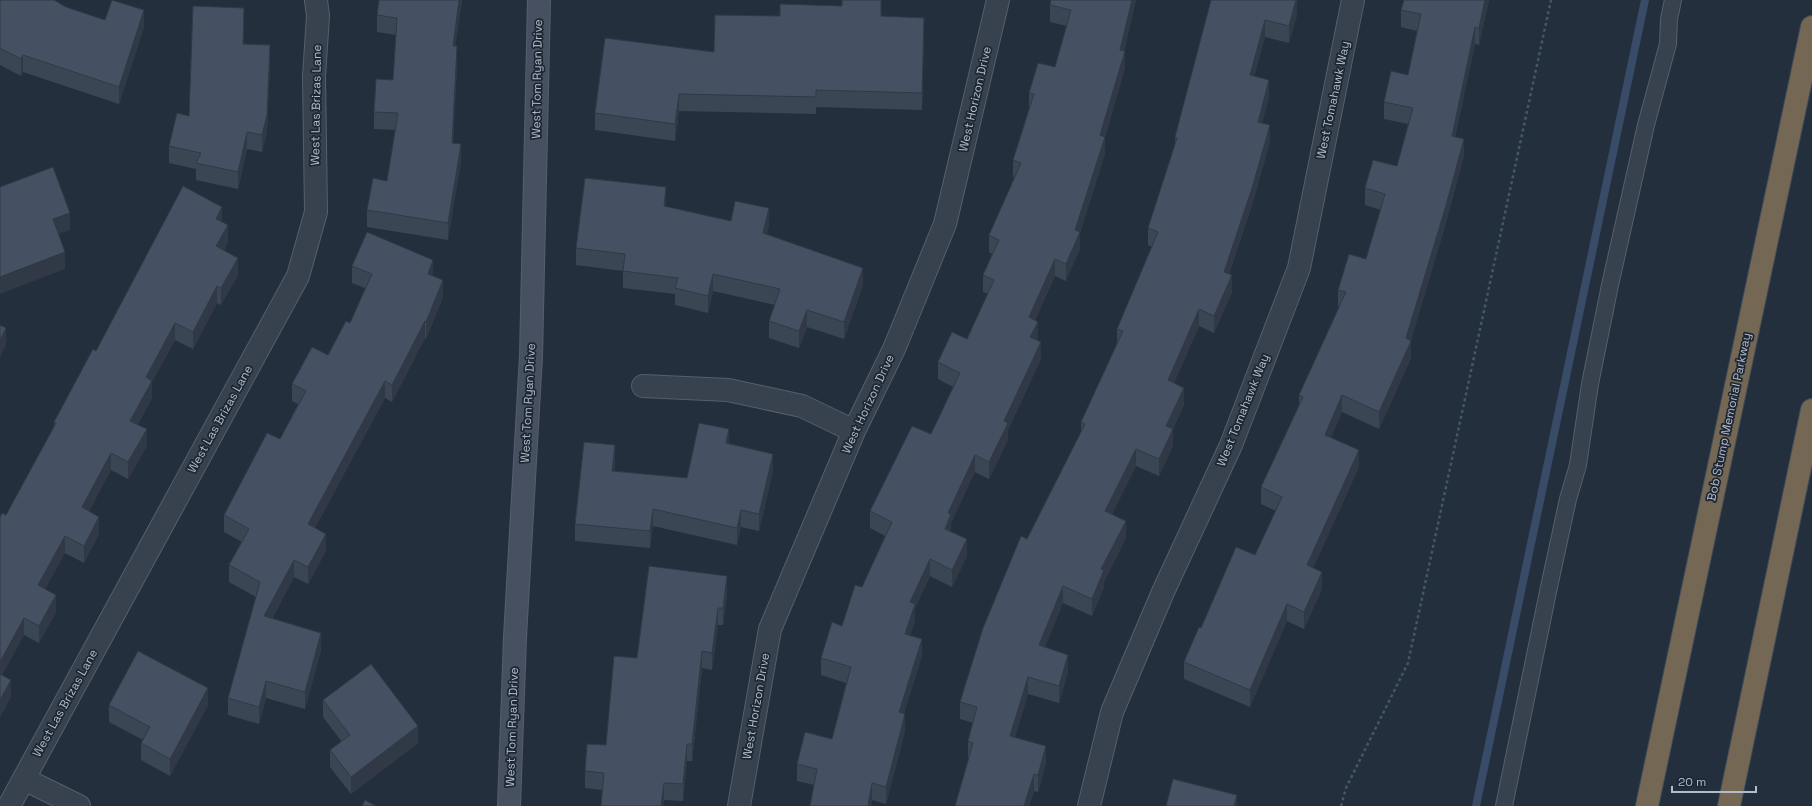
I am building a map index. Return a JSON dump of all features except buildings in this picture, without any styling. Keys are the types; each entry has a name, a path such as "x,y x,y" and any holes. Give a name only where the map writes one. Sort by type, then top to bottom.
{"highway":[{"name":"Bob Stump Memorial Parkway","path":"1647,806 1812,27"},
{"path":"1729,806 1812,410"}],"street":[{"name":"West Las Brizas Lane","path":"9,806 298,276 316,212 314,76 318,16 316,0"},
{"name":"West Tom Ryan Drive","path":"509,806 531,348 539,0"},
{"name":"West Horizon Drive","path":"739,806 770,629 854,431 894,350 945,224 998,0"},
{"name":"West Tomahawk Way","path":"1089,806 1112,712 1163,592 1231,446 1299,268 1353,0"},
{"path":"643,386 728,390 802,406 854,431"},
{"path":"24,779 79,806"}],"lane":[{"path":"1504,806 1568,499 1578,465 1590,384 1610,285 1646,126 1668,44 1669,19 1673,0"}],"path":[{"path":"1341,806 1346,788 1408,663 1551,0"}],"waterway":[{"path":"1476,806 1645,0"}]}
